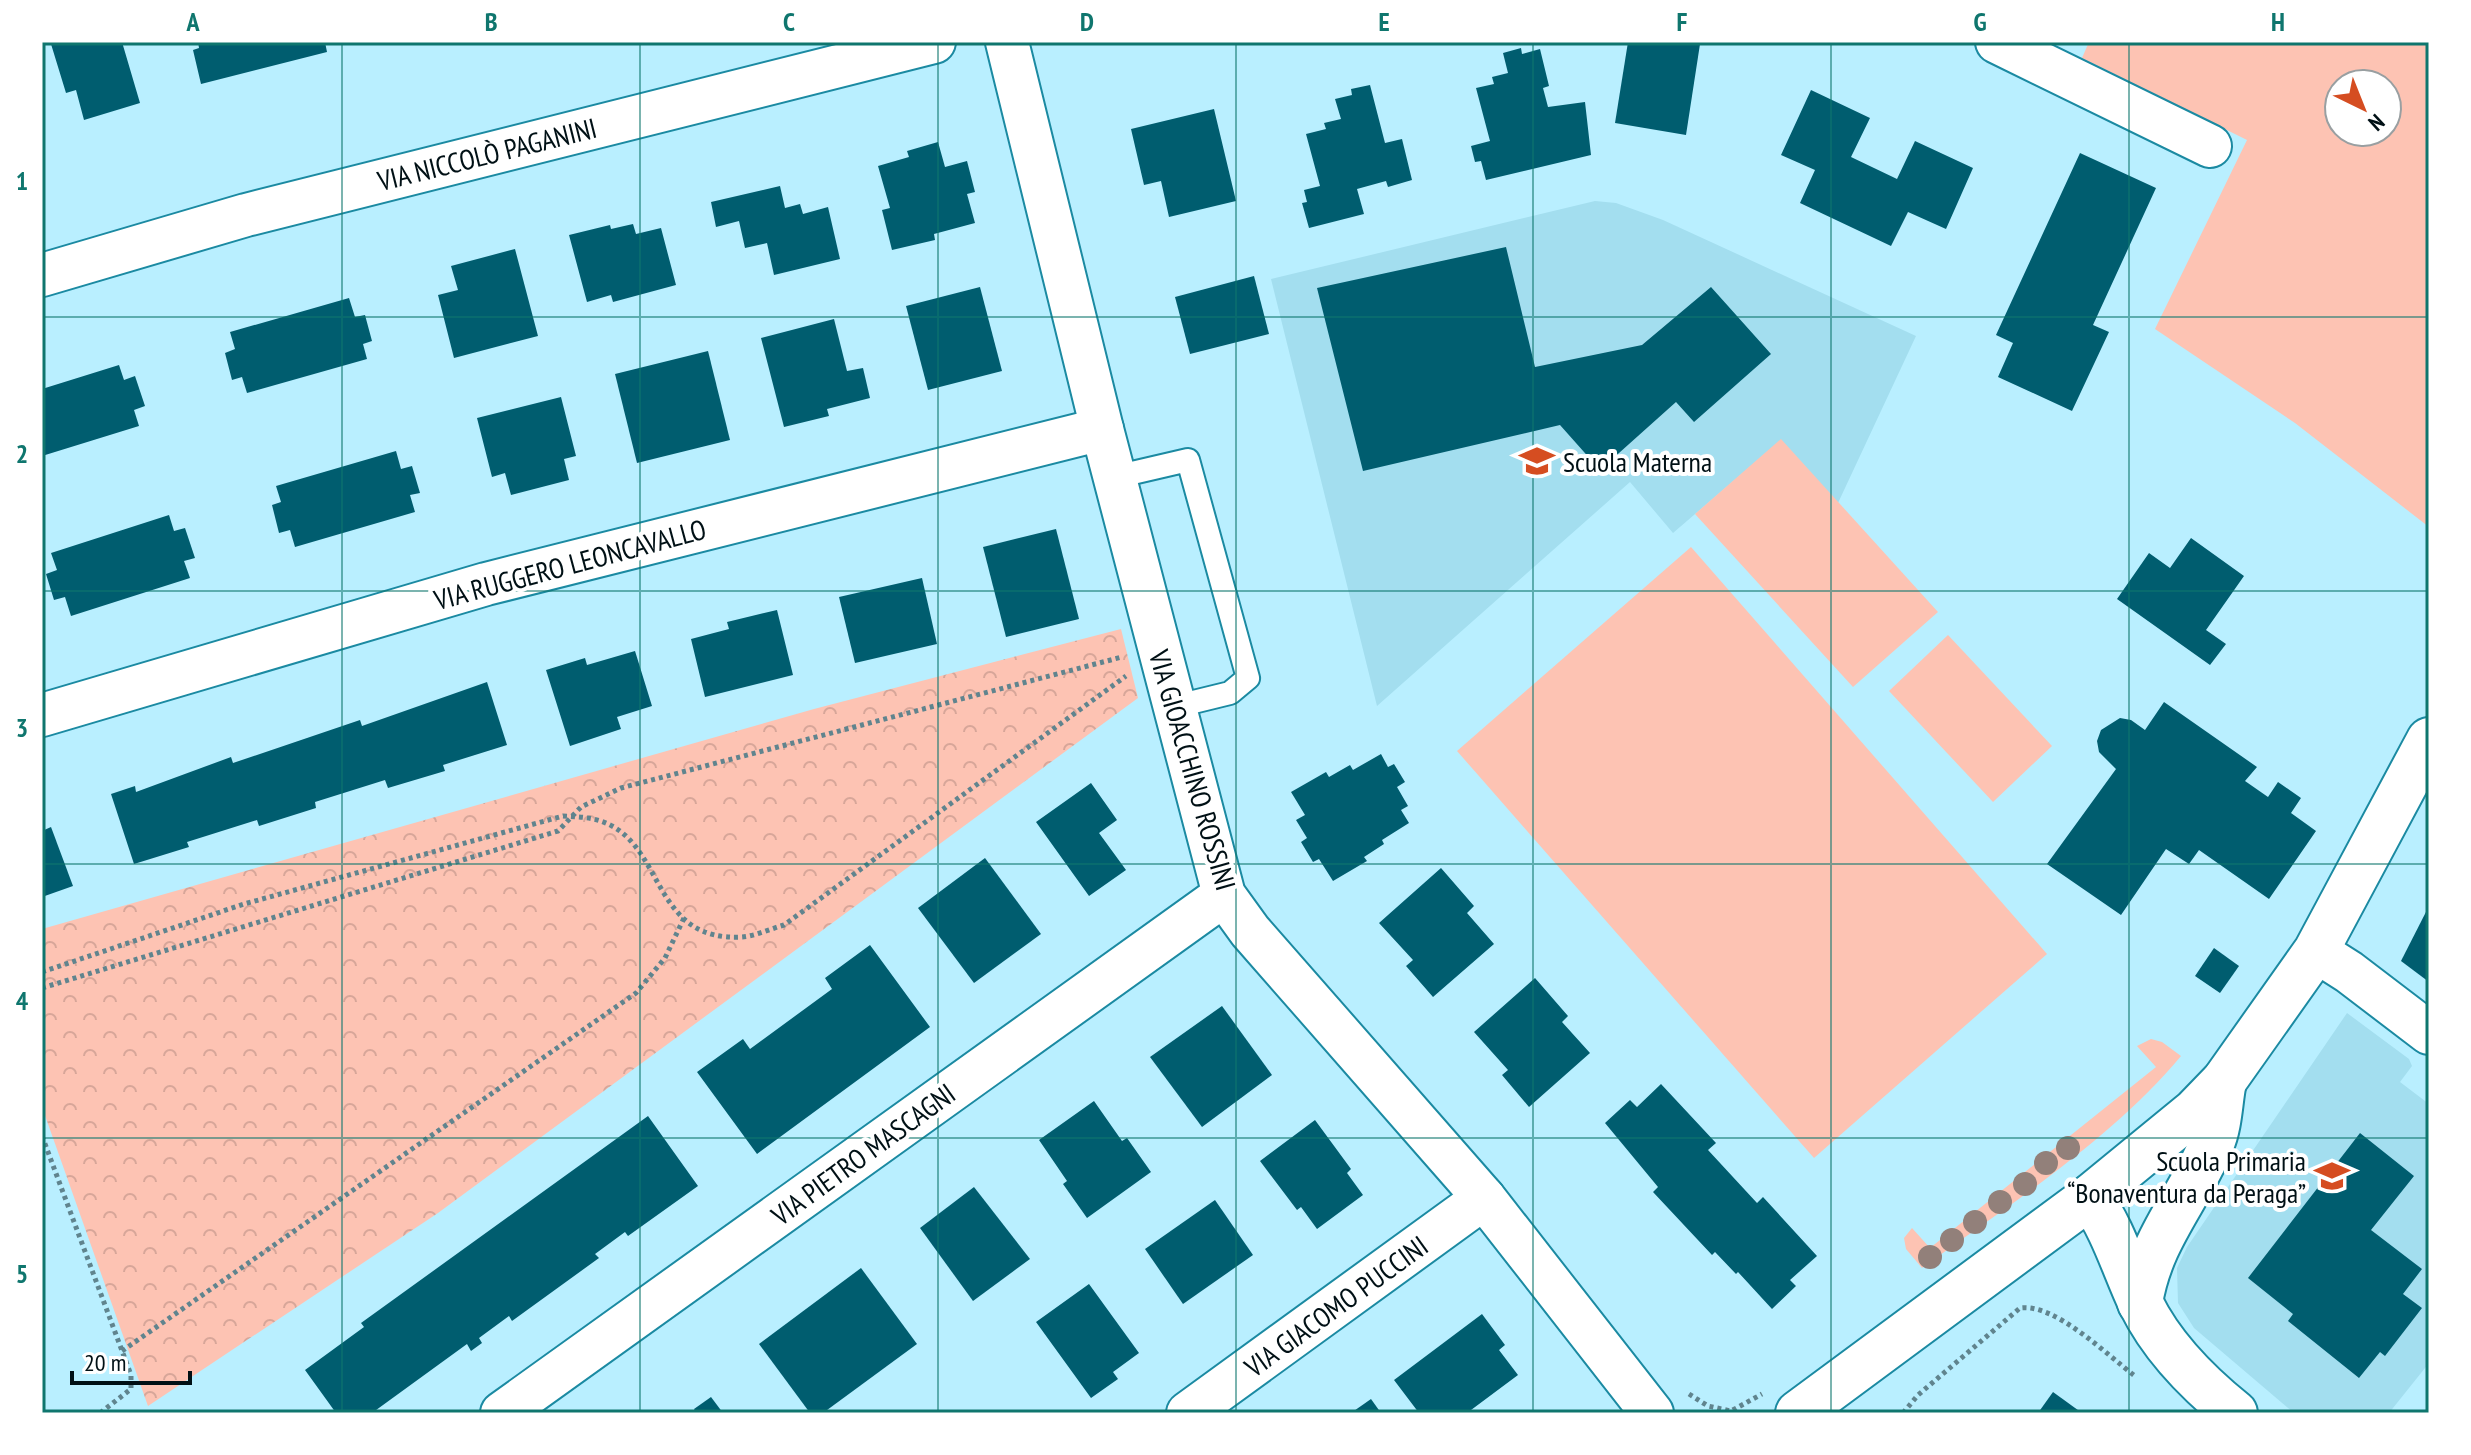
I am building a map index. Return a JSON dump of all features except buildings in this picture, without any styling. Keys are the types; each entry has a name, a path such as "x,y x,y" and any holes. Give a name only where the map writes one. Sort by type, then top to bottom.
{"main road":[{"path":"1810,1401 2090,1197 2195,1111 2224,1081 2316,951 2429,740"},
{"path":"2140,1303 2145,1271 2156,1245 2213,1141 2224,1081"},
{"path":"2090,1197 2107,1221 2140,1303 2170,1350 2235,1413"}],"street":[{"name":"VIA NICCOLÒ PAGANINI","path":"42,275 246,215 934,42"},
{"name":"VIA GIOACCHINO ROSSINI","path":"1007,42 1102,429 1224,895 1250,931 1484,1198 1648,1407"},
{"path":"1997,42 2210,146"},
{"name":"VIA RUGGERO LEONCAVALLO","path":"42,715 486,584 1102,429"},
{"name":"VIA PIETRO MASCAGNI","path":"502,1413 1224,895"},
{"path":"2316,951 2429,1033"},
{"name":"VIA GIACOMO PUCCINI","path":"1188,1413 1484,1198"}],"lane":[{"path":"1115,477 1188,460 1248,678 1230,693 1173,707"}],"path":[{"path":"42,988 558,831 581,807 621,788 1134,654"},
{"path":"42,972 244,904 521,827 572,816 613,826 634,847 667,901 684,918 709,935 743,937 784,925 1137,671"},
{"path":"122,1351 636,993 665,958 684,918"},
{"path":"42,1136 122,1351 131,1389 100,1413"},
{"path":"1903,1413 1918,1395 2020,1308 2035,1306 2052,1314 2136,1377"},
{"path":"1648,1407 1673,1380 1708,1406 1731,1411 1810,1401"}],"shaded area":[{"name":"Scuola Materna","path":"1595,201 1616,203 1663,220 1916,336 1838,503 1781,440 1673,533 1630,482 1377,706 1271,279"},
{"name":"Scuola Primaria “Bonaventura da Peraga”","path":"2347,1013 2409,1059 2412,1066 2400,1082 2429,1104 2429,1363 2389,1413 2294,1413 2194,1328 2178,1303 2177,1268 2187,1247"}],"green space":[{"path":"2089,42 2429,42 2429,527 2295,423 2155,329 2247,140 2082,58"},
{"path":"1781,439 1938,612 1853,687 1695,514"},
{"path":"1691,547 2047,954 1814,1158 1457,751"},
{"path":"1121,629 1138,698 438,1213 148,1406 42,1107 42,929 814,709"},
{"path":"1948,635 2052,746 1993,802 1889,691"},
{"path":"2151,1039 2162,1042 2181,1056 2154,1086 2058,1170 1922,1268 1906,1249 1904,1238 1912,1228 1930,1248 2156,1067 2137,1046"}],"place":[{"name":"Scuola Materna","path":"1537,461"},
{"name":"Scuola Primaria “Bonaventura da Peraga”","path":"2332,1176"}]}
